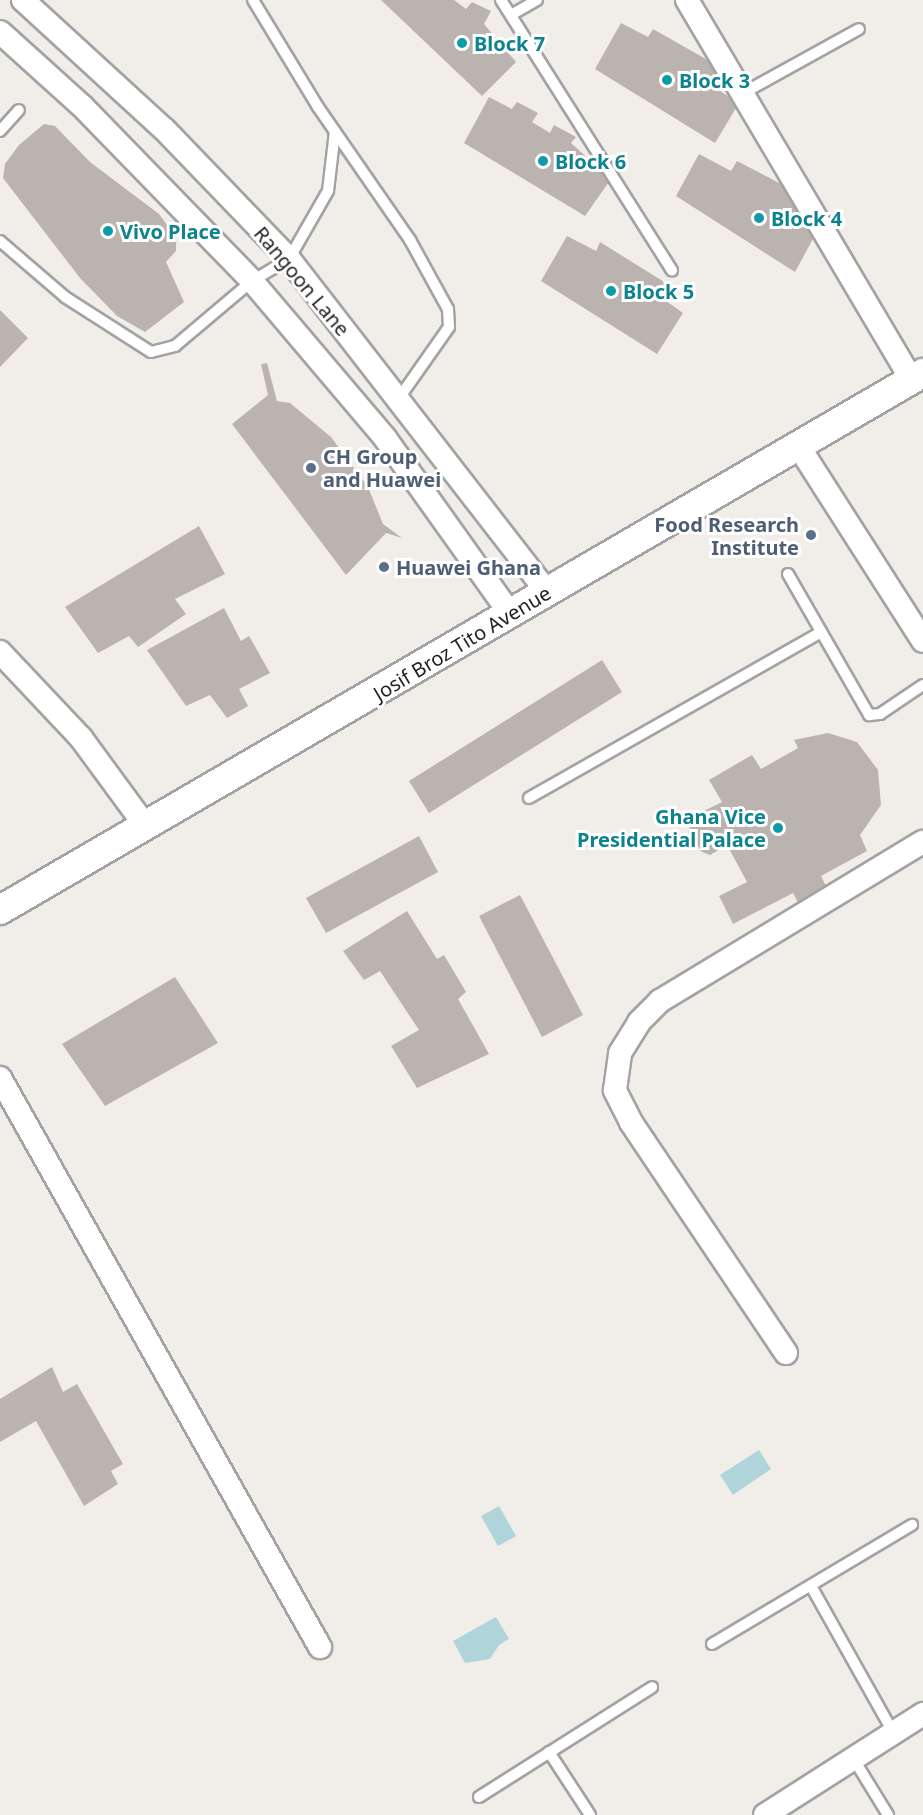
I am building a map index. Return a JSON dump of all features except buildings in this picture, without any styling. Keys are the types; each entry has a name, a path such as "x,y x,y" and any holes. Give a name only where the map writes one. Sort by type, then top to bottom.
{"street":[{"name":"Rangoon Lane","path":"23,0 164,129 289,259 547,592"},
{"path":"687,0 917,377"},
{"name":"Rangoon Lane","path":"0,32 82,106 252,281 385,438 510,613"},
{"name":"Josif Broz Tito Avenue","path":"0,910 917,377"},
{"path":"799,447 923,641"},
{"path":"0,652 81,738 145,825"},
{"path":"786,1353 631,1122 615,1090 620,1053 639,1022 660,1001 923,842"},
{"path":"0,1078 320,1647"},
{"path":"765,1815 923,1714"}],"lane":[{"path":"253,0 335,131 410,240 448,309 448,327 397,401"},
{"path":"501,0 672,271"},
{"path":"511,15 537,0"},
{"path":"745,92 859,29"},
{"path":"0,131 19,110"},
{"path":"0,242 65,297 151,352 175,346 252,281 289,259 328,191 335,131"},
{"path":"788,574 869,715 880,714 923,685"},
{"path":"529,798 821,632"},
{"path":"712,1644 912,1525"},
{"path":"811,1586 893,1732"},
{"path":"478,1797 652,1687"},
{"path":"549,1752 590,1815"},
{"path":"853,1758 888,1815"}],"water":[{"path":"759,1450 771,1469 733,1495 720,1475"},
{"path":"499,1506 516,1536 498,1546 481,1516"},
{"path":"496,1617 509,1639 499,1645 490,1659 465,1663 453,1641"}],"place":[{"name":"Block 7","path":"462,43"},
{"name":"Block 3","path":"667,80"},
{"name":"Block 6","path":"543,161"},
{"name":"Block 4","path":"759,218"},
{"name":"Vivo Place","path":"108,231"},
{"name":"Block 5","path":"611,291"},
{"name":"CH Group and Huawei","path":"311,468"},
{"name":"Food Research Institute","path":"811,535"},
{"name":"Huawei Ghana","path":"384,567"},
{"name":"Ghana Vice Presidential Palace","path":"778,828"}]}
